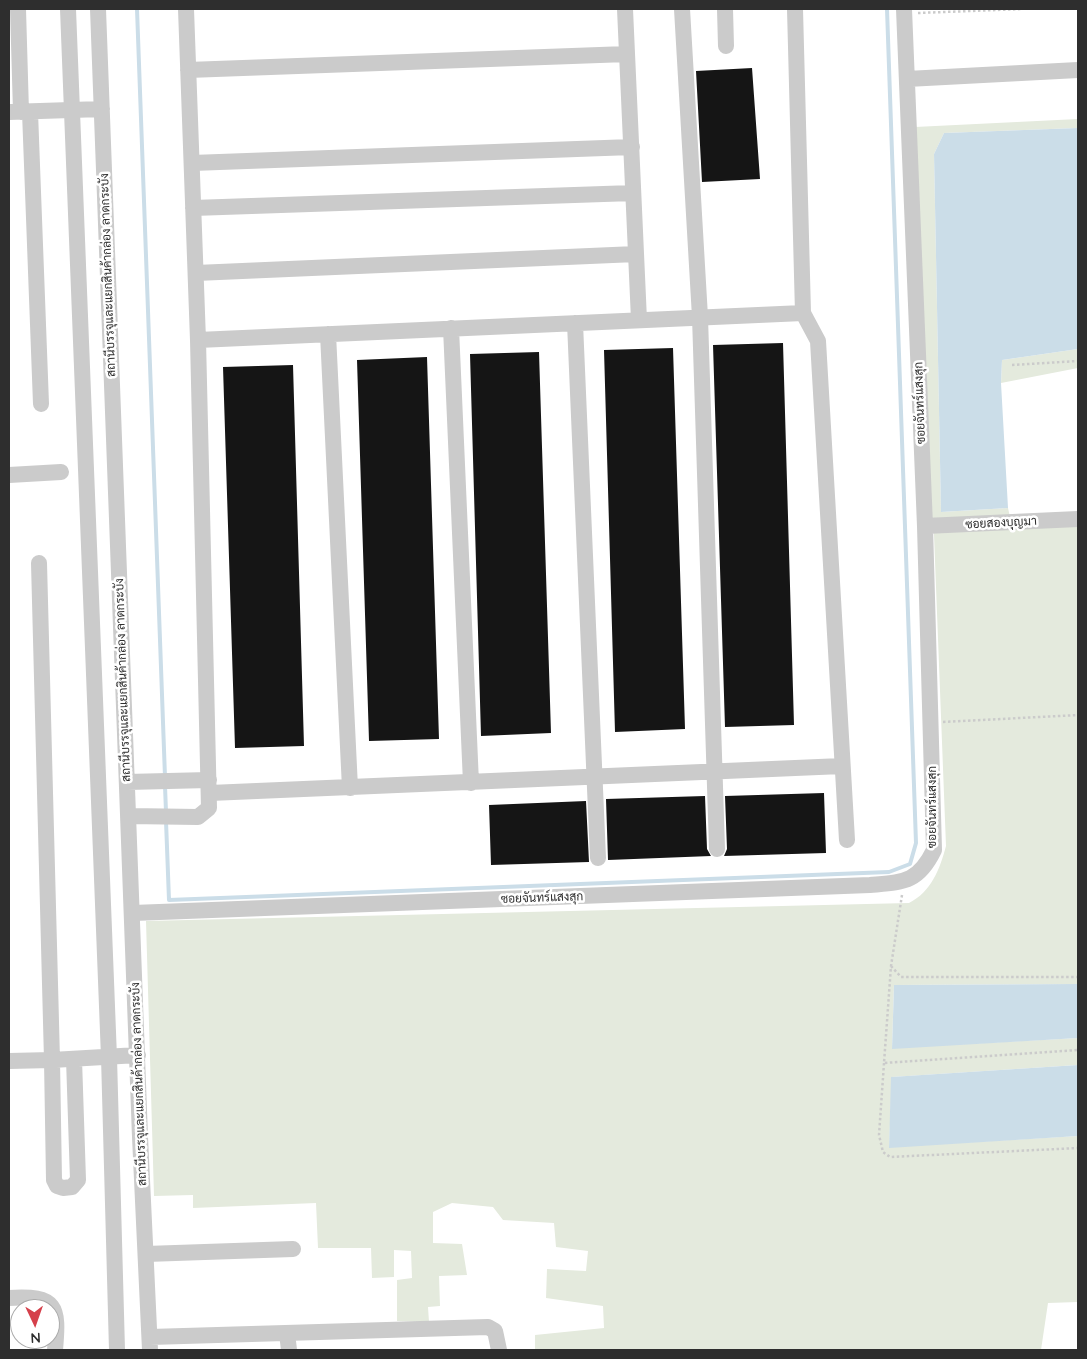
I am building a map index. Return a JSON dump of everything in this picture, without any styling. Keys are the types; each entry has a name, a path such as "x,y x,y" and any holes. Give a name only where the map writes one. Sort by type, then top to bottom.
{"street":[{"path":"18,9 20,112 41,404"},
{"path":"68,9 108,1057 117,1350"},
{"name":"สถานีบรรจุและแยกสินค้ากล่อง ลาดกระบัง","path":"98,9 150,1344"},
{"path":"129,816 198,817 210,808 196,273 186,9"},
{"path":"625,9 639,320"},
{"path":"682,9 700,317 717,849"},
{"path":"725,9 726,46"},
{"path":"795,9 803,313 818,341 847,840"},
{"name":"ซอยจันทร์แสงสุก","path":"133,913 870,885 905,881 915,876 927,864 934,850 932,722 904,11"},
{"path":"188,70 627,54"},
{"path":"907,79 1078,70"},
{"path":"20,112 102,109"},
{"path":"192,163 632,147"},
{"path":"193,208 634,193"},
{"path":"196,273 636,254"},
{"path":"198,340 803,313"},
{"path":"576,323 598,858"},
{"path":"451,328 471,783"},
{"path":"328,334 350,788"},
{"path":"9,475 62,472"},
{"name":"ซอยสองบุญมา","path":"925,526 1078,519"},
{"path":"39,563 54,1180 57,1186 63,1188 72,1187 78,1180 74,1059"},
{"path":"127,782 210,787 350,788 714,774 842,766"},
{"path":"9,1061 138,1055"},
{"path":"146,1254 293,1249"},
{"path":"9,1298 24,1297 48,1301 55,1310 58,1322 55,1350"},
{"path":"150,1344 287,1333 488,1327 494,1331 500,1350"},
{"path":"287,1333 289,1350"}],"path":[{"path":"904,11 1023,9"},
{"path":"1012,365 1078,361"},
{"path":"932,722 1078,715"},
{"path":"905,881 891,966 880,1134 883,1152 890,1157 1078,1148"},
{"path":"891,966 901,977 1078,977"},
{"path":"884,1063 1078,1050"}],"shaded area":[{"path":"1078,119 1078,128 944,133 934,154 941,512 1008,508 1010,517 1078,513 1078,984 894,985 892,1048 1078,1038 1078,1065 892,1077 889,1147 1078,1136 1078,1302 1048,1303 1041,1350 535,1350 535,1335 604,1328 603,1306 546,1298 547,1269 586,1271 588,1251 556,1247 554,1223 503,1220 493,1207 452,1203 433,1212 433,1243 462,1244 467,1275 439,1276 440,1306 428,1307 429,1322 397,1321 397,1280 412,1278 411,1251 394,1250 394,1277 372,1278 371,1248 318,1248 316,1203 193,1208 193,1195 154,1196 146,921 909,903 923,893 934,879 946,846 934,535 930,517 915,127"},
{"path":"1078,349 1078,368 1001,383 1002,360"}],"water":[{"path":"1078,128 1078,349 1002,360 1001,383 1008,508 941,512 934,154 944,133"},
{"path":"1078,984 1078,1038 892,1049 894,985"},
{"path":"1078,1065 1078,1136 889,1148 891,1077"}],"building":[{"path":"752,68 760,179 702,182 696,71"},
{"path":"783,343 794,725 725,727 713,345"},
{"path":"673,348 685,729 615,732 604,350"},
{"path":"539,352 551,733 481,736 470,354"},
{"path":"427,357 439,739 369,741 357,360"},
{"path":"293,365 304,746 235,748 223,367"},
{"path":"824,793 826,853 724,856 727,849 725,796"},
{"path":"705,796 707,849 711,856 608,860 606,799"},
{"path":"586,801 589,862 491,865 489,805"}],"waterway":[{"path":"137,9 165,777"},
{"path":"166,821 169,900 889,872 910,864 916,843 887,9"},
{"path":"165,786 166,812"}]}
